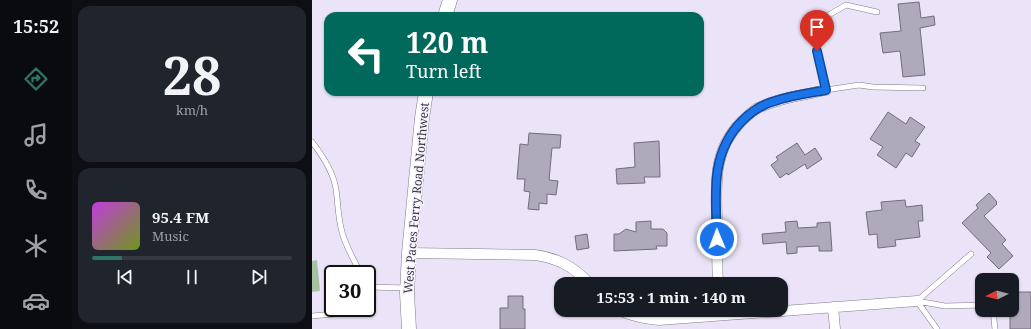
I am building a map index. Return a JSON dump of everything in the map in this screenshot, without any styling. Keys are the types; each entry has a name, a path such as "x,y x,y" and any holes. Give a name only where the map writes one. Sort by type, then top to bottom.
{"main road":[{"path":"446,12 450,0"},
{"name":"West Paces Ferry Road Northwest","path":"409,329 407,288 409,253 425,96"}],"street":[{"path":"718,277 716,180 718,162 729,137 736,127 755,110 775,101 826,90"},
{"path":"409,253 548,256 573,268 583,277"},
{"path":"788,309 917,301"},
{"path":"833,307 835,329"},
{"path":"635,317 659,320 684,317"}],"lane":[{"path":"877,12 846,5 827,16 820,32 817,51 826,90 859,85 873,87 923,88"},
{"path":"312,142 324,159 332,176 336,188 342,232 356,265"},
{"path":"917,301 970,254"},
{"path":"376,288 407,288"},
{"path":"917,301 945,306 975,305"},
{"path":"917,301 937,329"},
{"path":"312,316 324,315"},
{"path":"994,317 995,329"}],"green space":[{"path":"317,260 320,291 312,292 312,261"}],"building":[{"path":"919,2 921,18 934,16 935,25 920,28 925,75 903,77 900,51 883,53 880,33 901,31 898,4"},
{"path":"888,112 906,124 910,117 925,127 915,141 920,144 912,157 906,153 896,168 877,155 883,147 870,139"},
{"path":"529,133 561,135 560,148 552,148 549,180 558,181 556,195 547,194 547,204 539,203 539,210 528,209 530,192 524,191 525,179 517,179 520,144 528,145"},
{"path":"659,141 660,177 644,177 645,183 617,184 616,169 635,167 634,143"},
{"path":"797,143 805,155 815,148 822,159 807,169 805,164 788,175 787,173 780,178 771,165 778,160 776,157"},
{"path":"989,193 997,204 984,216 1006,240 1002,244 1013,256 999,269 987,257 991,253 962,223 978,208 976,205"},
{"path":"905,200 906,207 922,205 923,221 918,221 920,237 895,240 896,246 878,248 877,234 869,235 866,212 882,210 881,202"},
{"path":"651,221 651,229 663,229 667,233 667,246 656,246 657,249 614,251 614,234 619,234 626,229 636,232 636,222"},
{"path":"797,221 798,228 817,227 817,223 830,222 832,251 819,251 819,246 797,247 797,253 787,254 786,242 763,244 762,234 786,232 785,222"},
{"path":"587,234 589,248 577,250 575,236"},
{"path":"1019,292 1031,292 1031,329 1010,329 1010,317 1019,317"},
{"path":"508,296 523,296 523,309 525,309 525,329 500,329 500,308 508,308"}],"route":[{"path":"717,239 716,180 718,162 723,148 736,127 755,110 775,101 826,90 817,51"}]}
